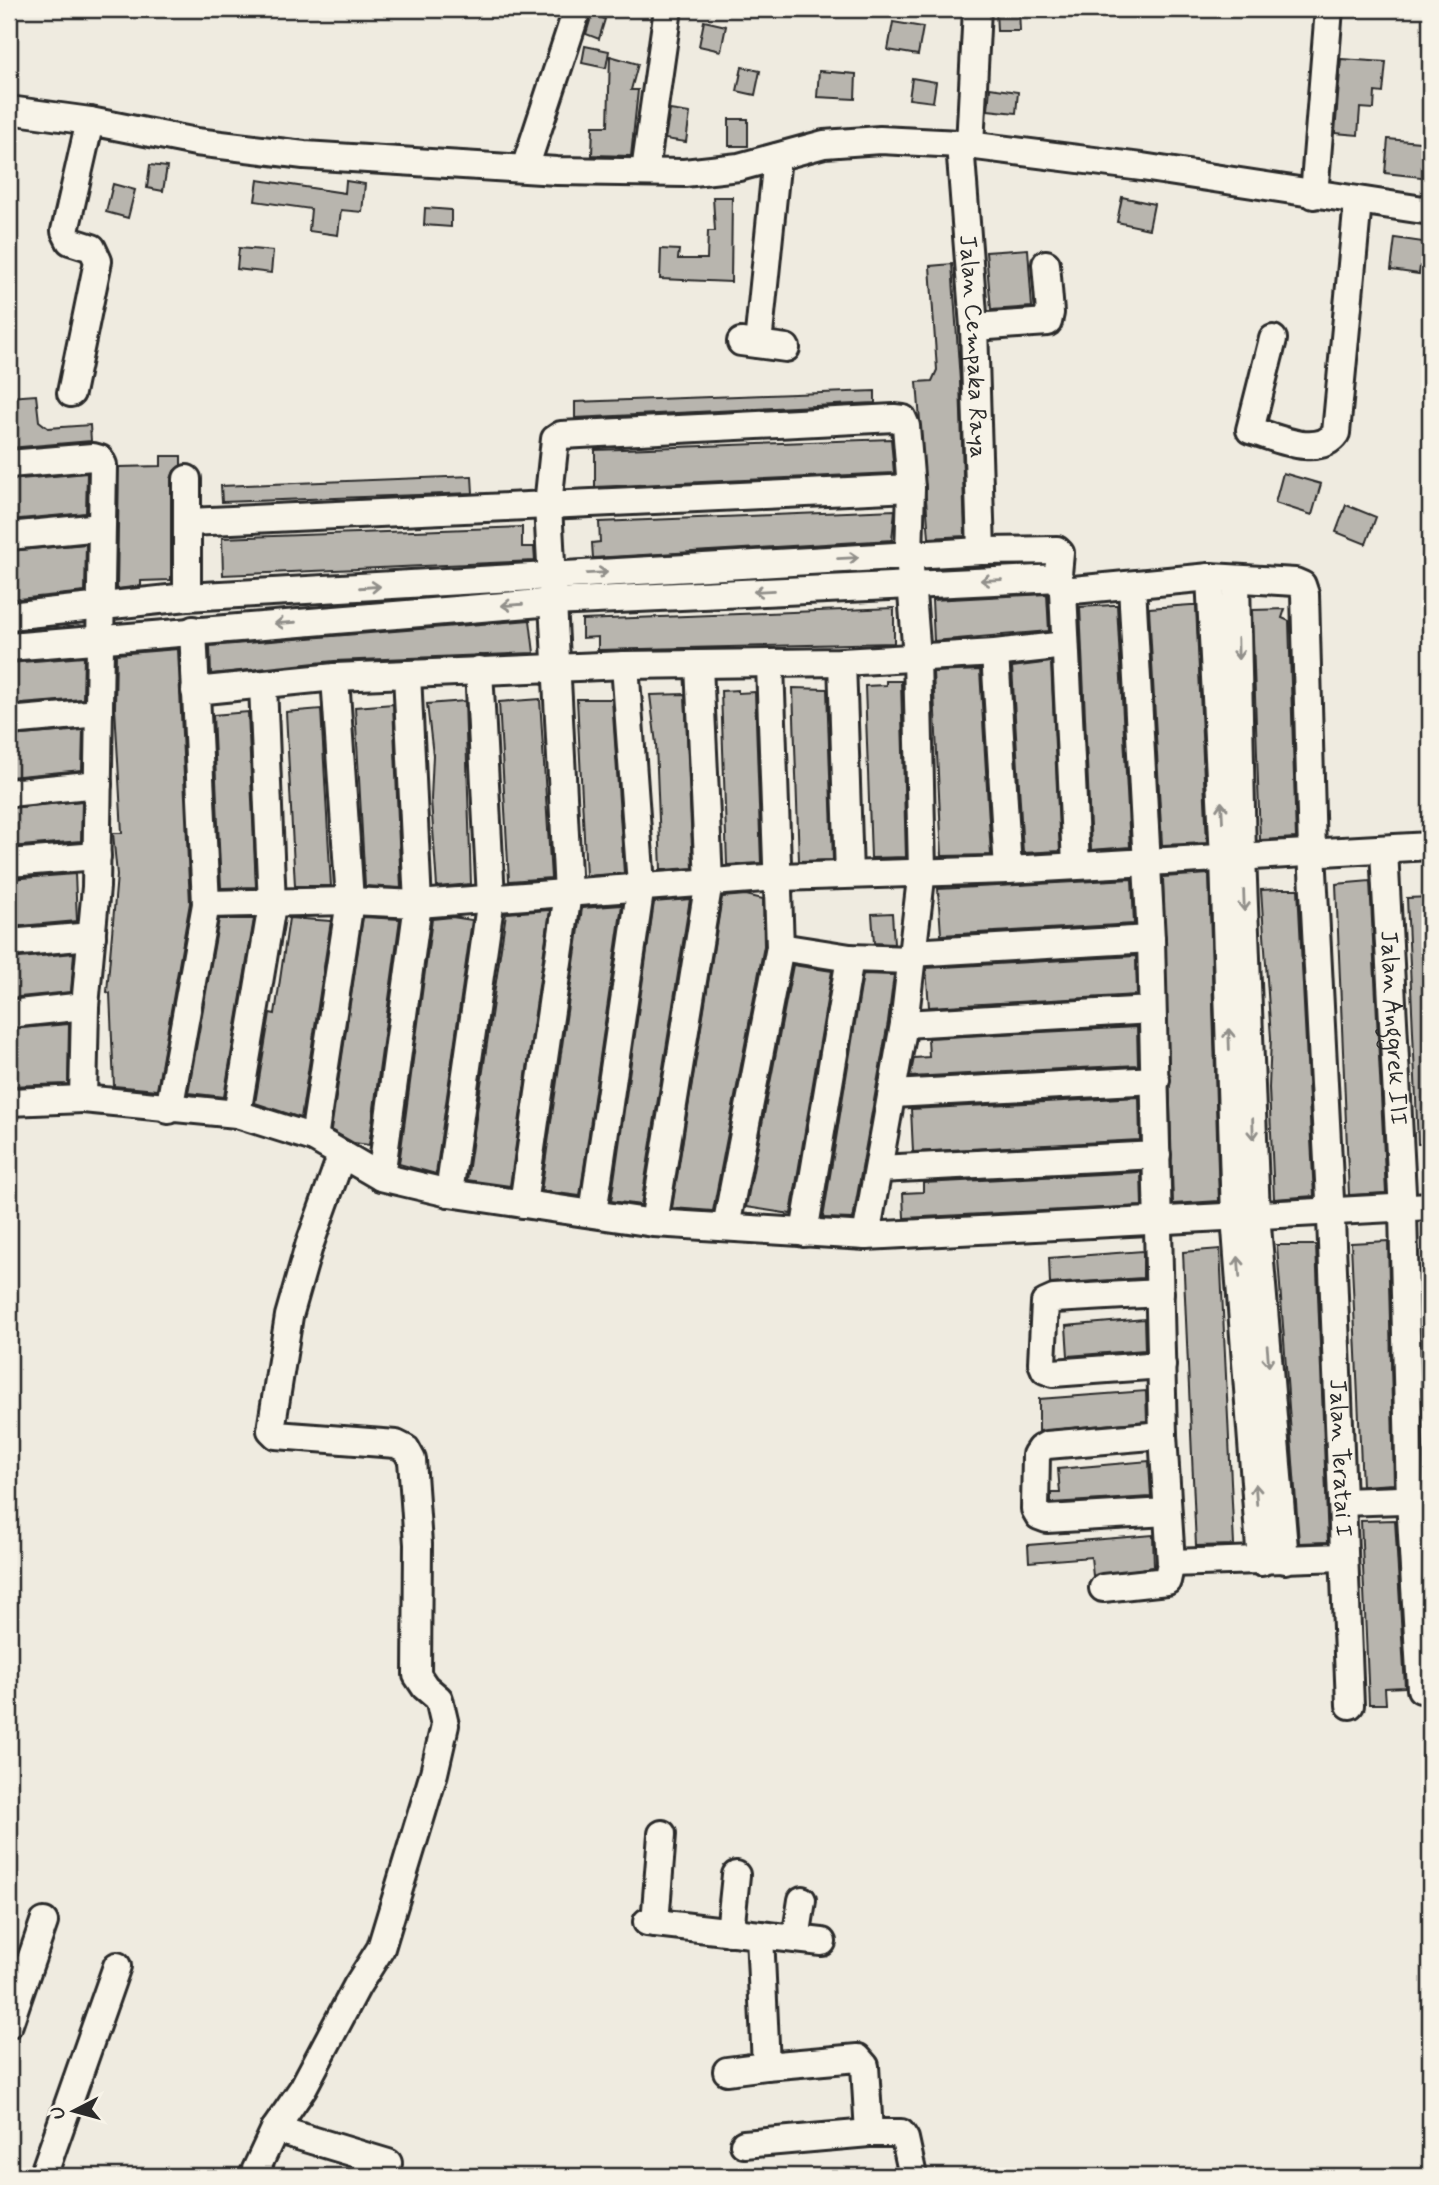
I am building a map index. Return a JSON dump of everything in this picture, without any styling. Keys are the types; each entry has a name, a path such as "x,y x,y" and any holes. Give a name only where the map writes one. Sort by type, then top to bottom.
{"street":[{"path":"525,169 577,9"},
{"path":"645,172 668,9"},
{"name":"Jalan Cempaka Raya","path":"977,9 965,145 981,551"},
{"path":"1314,195 1329,9"},
{"path":"9,110 90,121 196,142 290,153 525,169 684,173 726,170 809,146 848,142 965,145 1142,167 1430,211"},
{"path":"71,393 99,261 92,248 70,241 65,231 90,121"},
{"path":"777,157 749,343 786,348"},
{"path":"1273,339 1250,429 1317,447 1329,443 1336,433 1359,201"},
{"path":"974,327 1048,322 1050,313 1046,264"},
{"path":"523,1204 568,893 548,505 553,445 561,435 894,418 902,419 906,426 911,488 911,569 922,870 904,1024 866,1236"},
{"path":"9,464 93,457 100,459 103,465 97,856 85,1006 83,1099"},
{"path":"169,1110 206,905 195,691 184,614 189,522 187,479"},
{"path":"189,522 911,488"},
{"path":"9,536 101,527"},
{"path":"911,569 981,551 1052,549 1060,574 1076,864"},
{"path":"9,647 100,624 184,614 552,589 911,569 1060,574"},
{"name":"Jalan Teratai I","path":"1060,574 1132,586 1210,577 1236,581 1295,582 1302,586 1306,594 1311,852 1331,1213 1342,1557 1350,1705"},
{"path":"1210,577 1233,857 1246,1215 1273,1561"},
{"path":"1233,857 1236,581"},
{"path":"1103,1588 1167,1581 1171,1563 1163,1435 1160,1221 1151,939 1132,586"},
{"path":"9,616 100,624"},
{"path":"195,691 335,677 625,665 842,662 1065,646"},
{"path":"995,653 1008,870"},
{"path":"842,662 849,874"},
{"path":"593,1213 641,885 625,665"},
{"path":"726,1227 780,947 770,665"},
{"path":"654,1223 709,881 699,666"},
{"path":"449,1193 491,898 480,670"},
{"path":"381,1177 418,904 407,674"},
{"path":"314,1138 350,901 335,677"},
{"path":"237,1114 272,905 263,685"},
{"path":"9,721 99,713"},
{"path":"9,793 98,784"},
{"path":"206,905 350,901 418,904 709,881 922,870 1008,870 1076,864 1430,846"},
{"name":"Jalan Anggrek III","path":"1384,849 1420,1499 1422,1689"},
{"path":"9,863 97,856"},
{"path":"9,943 92,936"},
{"path":"780,947 850,958 911,957 1151,939"},
{"path":"804,1233 850,958"},
{"path":"9,1014 85,1006"},
{"path":"904,1024 1152,1010"},
{"path":"892,1094 1156,1080"},
{"path":"9,1102 83,1099 169,1110 237,1114 314,1138 381,1177 449,1193 654,1223 866,1236 1430,1206"},
{"path":"253,2176 275,2129 303,2088 356,1986 381,1948 434,1773 445,1725 439,1699 417,1675 418,1544 411,1461 406,1449 396,1444 276,1435 271,1430 289,1317 309,1245 342,1154"},
{"path":"879,1169 1157,1155"},
{"path":"1160,1293 1054,1299 1045,1303 1042,1363 1045,1370 1053,1373 1162,1365"},
{"path":"1163,1435 1048,1445 1040,1449 1036,1455 1035,1509 1047,1519 1167,1512"},
{"path":"1342,1502 1420,1499"},
{"path":"1171,1563 1342,1557"},
{"path":"662,1833 651,1923 809,1941 802,1900"},
{"path":"730,1932 736,1875"},
{"path":"9,2024 44,1923"},
{"path":"760,1935 766,2066"},
{"path":"43,2176 117,1966"},
{"path":"727,2071 858,2057 865,2066 869,2133"},
{"path":"275,2129 388,2163"},
{"path":"744,2144 869,2133 901,2133 913,2176"}],"building":[{"path":"996,9 1019,9 1020,31 997,31"},
{"path":"592,14 605,19 599,39 586,34"},
{"path":"704,21 726,26 721,51 699,46"},
{"path":"893,22 923,27 918,55 888,50"},
{"path":"585,46 609,51 606,68 582,63"},
{"path":"610,56 638,64 631,90 638,90 631,156 592,155 593,126 608,126"},
{"path":"1341,59 1386,62 1383,93 1375,92 1374,109 1360,108 1358,135 1335,133"},
{"path":"742,67 760,71 755,95 737,91"},
{"path":"819,71 856,74 855,99 817,97"},
{"path":"912,78 936,82 933,102 909,99"},
{"path":"990,88 1018,92 1016,113 988,110"},
{"path":"670,110 690,113 686,142 665,139"},
{"path":"729,119 748,119 748,146 729,146"},
{"path":"1388,139 1430,143 1430,178 1385,173"},
{"path":"150,165 167,167 163,191 147,188"},
{"path":"258,180 345,193 346,181 365,184 362,212 341,210 338,235 309,231 311,209 255,201"},
{"path":"113,184 135,190 128,218 106,212"},
{"path":"713,197 732,197 731,282 660,279 661,249 679,250 678,259 707,259 708,231 715,231"},
{"path":"1122,197 1154,204 1149,229 1117,222"},
{"path":"425,208 451,210 451,227 424,225"},
{"path":"1395,238 1430,243 1430,267 1420,266 1419,274 1391,270"},
{"path":"239,248 273,251 271,273 237,269"},
{"path":"1028,249 1032,307 991,310 986,252"},
{"path":"952,264 960,381 965,536 929,538 917,382 932,381 937,370 930,266"},
{"path":"875,391 875,403 575,418 575,402"},
{"path":"36,395 39,421 48,428 90,425 91,441 9,448 9,397"},
{"path":"891,439 894,473 595,487 595,450"},
{"path":"161,456 181,456 181,465 174,471 171,479 171,580 141,581 141,586 117,589 119,467 161,466"},
{"path":"87,473 86,513 9,520 9,480"},
{"path":"1283,473 1321,484 1312,515 1275,503"},
{"path":"472,476 473,493 222,502 221,486"},
{"path":"1346,505 1376,517 1366,544 1336,532"},
{"path":"895,510 892,540 593,558 592,543 600,542 599,522"},
{"path":"522,527 522,547 534,547 535,561 223,575 222,538"},
{"path":"86,544 85,592 9,600 9,551"},
{"path":"1047,594 1049,631 934,641 932,600"},
{"path":"1117,605 1130,847 1091,850 1080,607"},
{"path":"1196,605 1207,843 1162,845 1149,608"},
{"path":"894,608 894,643 598,650 598,637 582,638 582,620"},
{"path":"1285,609 1282,618 1289,621 1296,838 1260,840 1252,610"},
{"path":"530,620 534,653 334,661 211,674 210,646"},
{"path":"178,649 190,903 157,1090 114,1086 110,993 107,992 117,875 113,833 122,833 115,707 116,654"},
{"path":"84,657 83,699 9,705 9,663"},
{"path":"1051,662 1060,851 1023,853 1012,667"},
{"path":"980,670 991,855 942,856 933,672"},
{"path":"886,681 901,681 906,857 871,858 865,686 886,685"},
{"path":"793,688 827,689 833,860 799,861"},
{"path":"738,690 738,693 755,692 761,863 727,865 721,691"},
{"path":"685,694 693,868 661,870 656,744 650,695"},
{"path":"540,699 551,878 509,881 499,702"},
{"path":"577,699 612,699 624,873 586,876"},
{"path":"465,701 471,884 437,887 431,799 433,755 427,704"},
{"path":"393,704 401,888 365,886 355,707"},
{"path":"321,709 331,886 295,886 286,712"},
{"path":"248,712 256,887 221,888 213,715"},
{"path":"83,730 82,770 9,777 9,736"},
{"path":"82,801 81,841 9,847 9,808"},
{"path":"75,874 77,921 9,927 9,879"},
{"path":"1209,874 1219,1201 1173,1204 1163,877"},
{"path":"1132,879 1134,924 941,935 938,889"},
{"path":"1370,881 1386,1193 1349,1195 1336,884"},
{"path":"1298,889 1314,1196 1274,1199 1269,1088 1271,1038 1261,890"},
{"path":"746,895 763,899 764,946 713,1211 672,1208 722,897"},
{"path":"1430,897 1430,971 1427,972 1430,1144 1418,1144 1407,898"},
{"path":"690,899 641,1205 611,1201 654,902"},
{"path":"622,905 580,1196 541,1191 582,908"},
{"path":"550,910 510,1186 467,1180 506,913"},
{"path":"892,913 894,944 874,943 872,914"},
{"path":"363,917 400,919 369,1145 354,1143 331,1130"},
{"path":"452,917 472,920 436,1174 399,1164 432,919"},
{"path":"289,918 331,921 301,1118 255,1103 270,1013 275,1014"},
{"path":"219,919 254,919 224,1097 188,1093"},
{"path":"74,953 71,992 9,998 9,959"},
{"path":"1136,956 1137,995 929,1007 926,968"},
{"path":"793,965 832,971 791,1214 746,1207"},
{"path":"863,974 894,975 888,1022 853,1219 823,1218"},
{"path":"69,1024 68,1084 9,1086 9,1029"},
{"path":"1137,1027 1138,1065 910,1077 914,1058 929,1057 928,1038"},
{"path":"1139,1097 1140,1140 913,1152 911,1109"},
{"path":"1141,1172 1142,1206 904,1218 903,1193 923,1192 923,1183"},
{"path":"1388,1241 1394,1484 1362,1486 1351,1243"},
{"path":"1277,1245 1316,1245 1328,1542 1299,1543"},
{"path":"1220,1249 1234,1545 1196,1546 1183,1252"},
{"path":"1143,1251 1143,1278 1050,1284 1049,1258"},
{"path":"1144,1319 1145,1350 1068,1356 1066,1326"},
{"path":"1146,1391 1147,1421 1039,1431 1039,1399"},
{"path":"1149,1461 1151,1497 1051,1503 1051,1493 1060,1493 1058,1469"},
{"path":"1395,1520 1405,1687 1385,1688 1386,1704 1369,1704 1361,1521"},
{"path":"1153,1535 1154,1567 1093,1576 1091,1557 1029,1562 1028,1545"}]}
